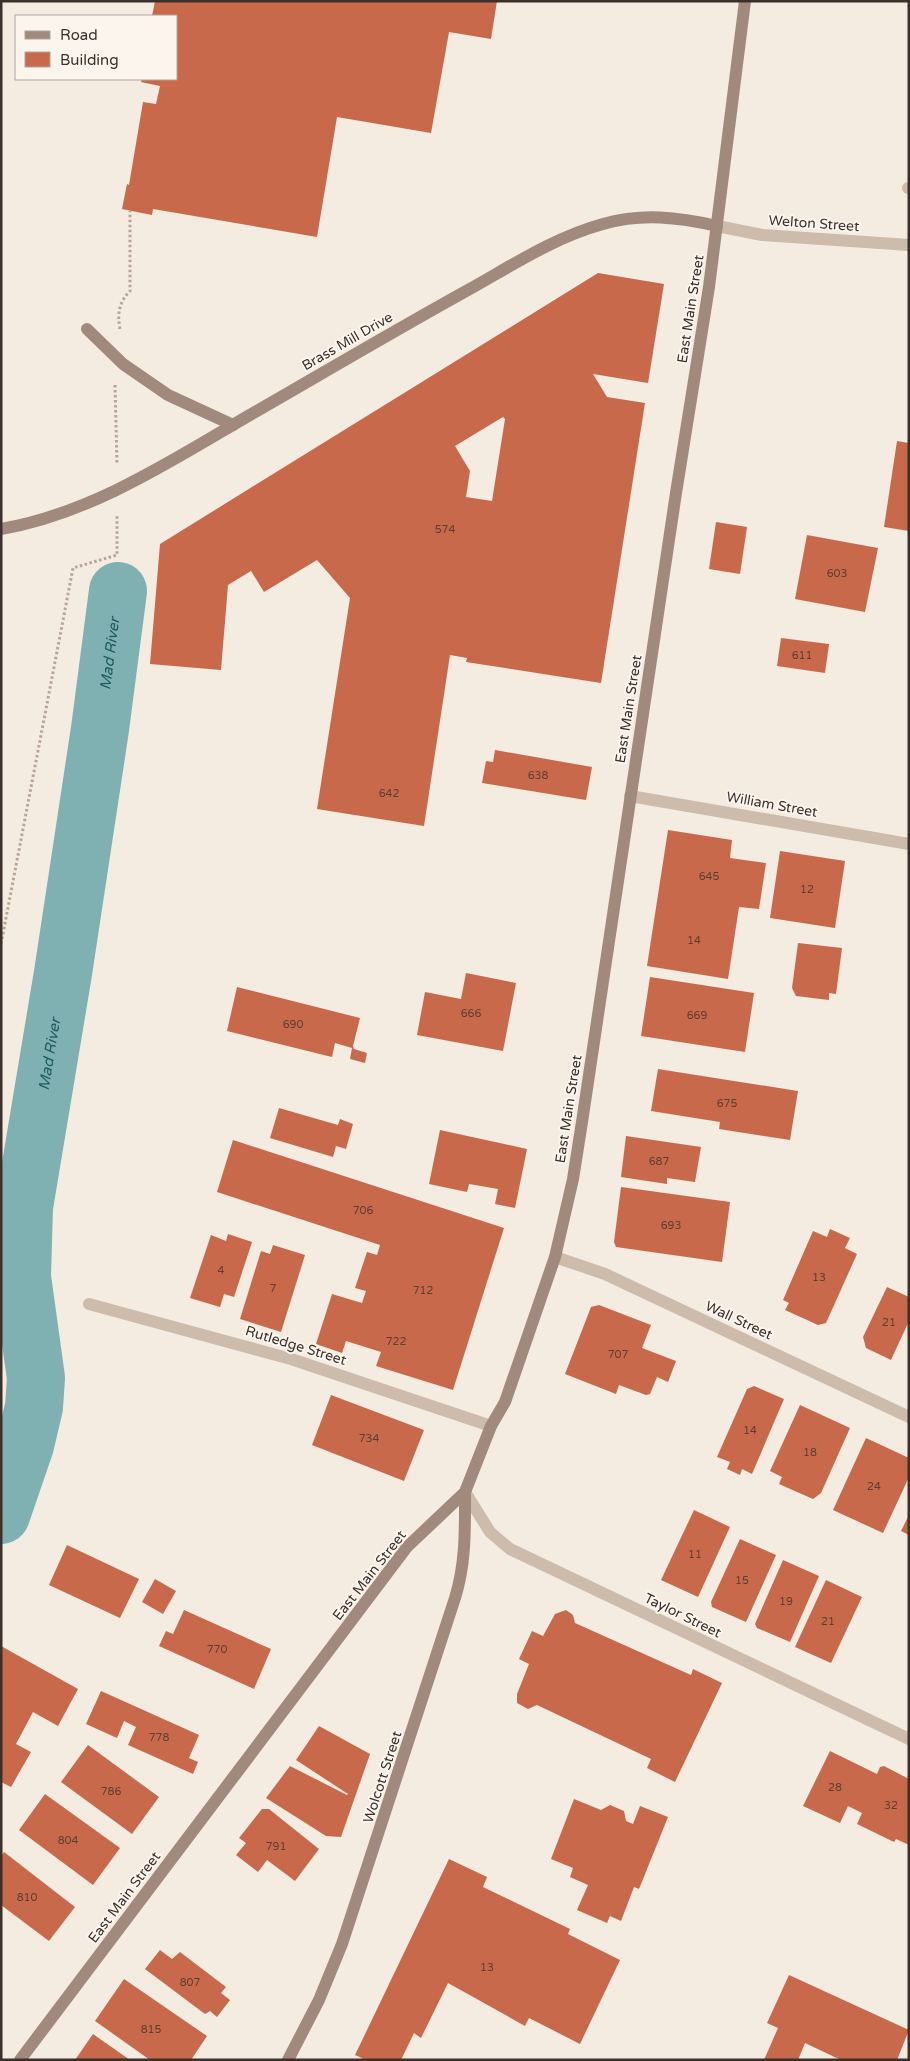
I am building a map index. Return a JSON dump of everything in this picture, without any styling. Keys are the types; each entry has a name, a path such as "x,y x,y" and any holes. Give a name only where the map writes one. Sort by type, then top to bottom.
{"main road":[{"name":"East Main Street","path":"20,2060 407,1547 465,1492 491,1426 505,1402 514,1378 555,1257 573,1179 717,226 745,1"},
{"name":"Brass Mill Drive","path":"1,529 54,515 110,492 154,471 523,259 582,231 627,219 652,216 673,217 717,226"},
{"path":"87,329 124,364 168,395 233,426"},
{"name":"Wolcott Street","path":"288,2060 319,2000 342,1944 455,1598 460,1581 465,1544 465,1492"}],"street":[{"name":"Welton Street","path":"717,226 762,235 909,245"},
{"name":"William Street","path":"630,796 909,844"},
{"name":"Wall Street","path":"555,1257 605,1274 909,1416"},
{"name":"Rutledge Street","path":"89,1304 291,1359 491,1426"},
{"name":"Taylor Street","path":"465,1492 490,1532 510,1549 909,1739"}],"path":[{"path":"117,427 115,386 131,346 122,336 117,317 123,298 130,291 130,211"},
{"path":"1,944 73,568 117,555"}],"building":[{"path":"155,1 497,1 491,39 449,32 431,133 337,117 317,237 153,209 152,215 122,209 127,184 129,185 143,102 156,104 160,86 141,82 142,80 178,80 178,15 152,15"},
{"path":"598,273 664,284 648,383 593,374 607,397 645,403 601,683 466,662 467,658 450,655 424,826 317,809 350,598 317,560 264,592 251,571 228,585 221,670 150,664 160,544","holes":["503,417 505,419 492,501 466,497 470,471 455,446"]},
{"path":"897,441 909,443 909,531 884,527"},
{"path":"716,522 747,527 740,574 709,569"},
{"path":"807,535 878,548 865,612 795,599"},
{"path":"781,638 829,644 825,673 777,666"},
{"path":"495,750 592,767 586,800 482,783 486,761 493,762"},
{"path":"668,830 732,840 730,858 766,863 759,909 739,907 728,979 647,966"},
{"path":"780,851 845,861 835,928 770,918"},
{"path":"798,943 842,948 836,994 829,993 829,1000 796,996 792,988"},
{"path":"466,973 516,983 503,1051 417,1035 425,992 461,999"},
{"path":"650,977 754,993 745,1052 641,1036"},
{"path":"237,987 360,1018 353,1046 354,1049 367,1053 365,1063 350,1059 352,1048 335,1043 332,1057 227,1031"},
{"path":"658,1069 798,1091 790,1140 719,1129 720,1122 651,1111"},
{"path":"279,1108 338,1125 340,1119 353,1124 346,1149 336,1146 333,1157 270,1138"},
{"path":"440,1130 527,1149 515,1208 495,1204 498,1189 469,1184 467,1192 429,1184"},
{"path":"626,1136 701,1147 695,1182 667,1178 667,1184 621,1177"},
{"path":"233,1140 504,1228 453,1390 376,1366 381,1352 346,1341 342,1353 316,1344 332,1294 362,1303 366,1291 355,1288 367,1252 377,1255 380,1245 217,1192"},
{"path":"621,1187 730,1202 722,1262 616,1247 614,1242"},
{"path":"830,1229 850,1238 845,1248 857,1254 826,1323 818,1325 785,1310 789,1303 783,1300 813,1231 827,1237"},
{"path":"228,1234 252,1242 234,1297 224,1294 220,1307 190,1298 211,1235 226,1241"},
{"path":"273,1245 305,1255 281,1332 240,1319 261,1251 270,1254"},
{"path":"887,1287 909,1297 909,1321 891,1360 866,1348 863,1337"},
{"path":"599,1305 651,1325 642,1348 676,1361 668,1382 657,1377 650,1394 646,1395 619,1385 616,1394 565,1374 591,1307"},
{"path":"754,1386 784,1399 752,1474 742,1469 740,1475 727,1469 730,1462 717,1457 747,1389"},
{"path":"331,1395 424,1430 404,1481 312,1445"},
{"path":"800,1405 850,1428 821,1493 813,1499 779,1484 782,1477 770,1471"},
{"path":"866,1438 909,1458 909,1477 883,1533 833,1510"},
{"path":"694,1510 730,1527 698,1597 661,1580"},
{"path":"909,1515 909,1535 901,1531"},
{"path":"740,1539 776,1555 746,1622 712,1607 711,1602"},
{"path":"67,1545 139,1579 120,1618 49,1585"},
{"path":"783,1560 819,1576 790,1642 757,1628 755,1624"},
{"path":"155,1579 176,1591 163,1614 142,1602"},
{"path":"826,1580 862,1597 831,1663 795,1647"},
{"path":"184,1610 271,1649 254,1689 159,1646 166,1631 173,1634"},
{"path":"566,1610 573,1615 575,1623 691,1675 693,1669 722,1683 675,1782 647,1768 651,1759 537,1705 528,1709 517,1703 517,1694 529,1664 519,1659 532,1631 543,1636 555,1614"},
{"path":"1,1646 78,1689 58,1726 33,1712 16,1744 31,1752 11,1787 1,1782"},
{"path":"101,1691 199,1735 189,1758 198,1762 193,1774 128,1745 136,1727 124,1721 117,1738 86,1724"},
{"path":"319,1726 370,1754 341,1837 326,1836 266,1798 290,1766 348,1794 296,1760"},
{"path":"88,1745 159,1797 132,1834 61,1782"},
{"path":"830,1751 877,1774 880,1767 884,1766 909,1779 909,1845 896,1839 894,1842 857,1824 862,1813 848,1806 840,1823 803,1806"},
{"path":"45,1794 120,1848 93,1885 19,1830"},
{"path":"574,1799 601,1810 610,1805 624,1811 626,1821 633,1824 640,1806 668,1817 639,1889 634,1887 621,1921 610,1916 607,1923 577,1910 588,1885 570,1877 573,1868 551,1859"},
{"path":"262,1809 269,1809 319,1849 295,1881 267,1860 258,1872 236,1855 246,1843 239,1838"},
{"path":"4,1852 75,1907 49,1941 1,1905 1,1856"},
{"path":"449,1859 487,1877 483,1887 570,1929 568,1934 620,1960 580,2044 529,2018 525,2026 448,1983 421,2038 414,2033 401,2060 366,2060 355,2055"},
{"path":"160,1950 172,1959 180,1952 226,1987 221,1993 230,2000 217,2017 210,2011 205,2014 145,1969"},
{"path":"789,1975 909,2030 897,2060 841,2060 805,2043 798,2060 764,2060 778,2028 767,2023"},
{"path":"124,1979 207,2036 191,2060 150,2060 95,2021"},
{"path":"93,2034 130,2060 75,2060"}],"waterway":[{"name":"Mad River","path":"1,1515 25,1445 34,1407 36,1378 22,1277 24,1207 63,973 100,729 118,591"}]}
